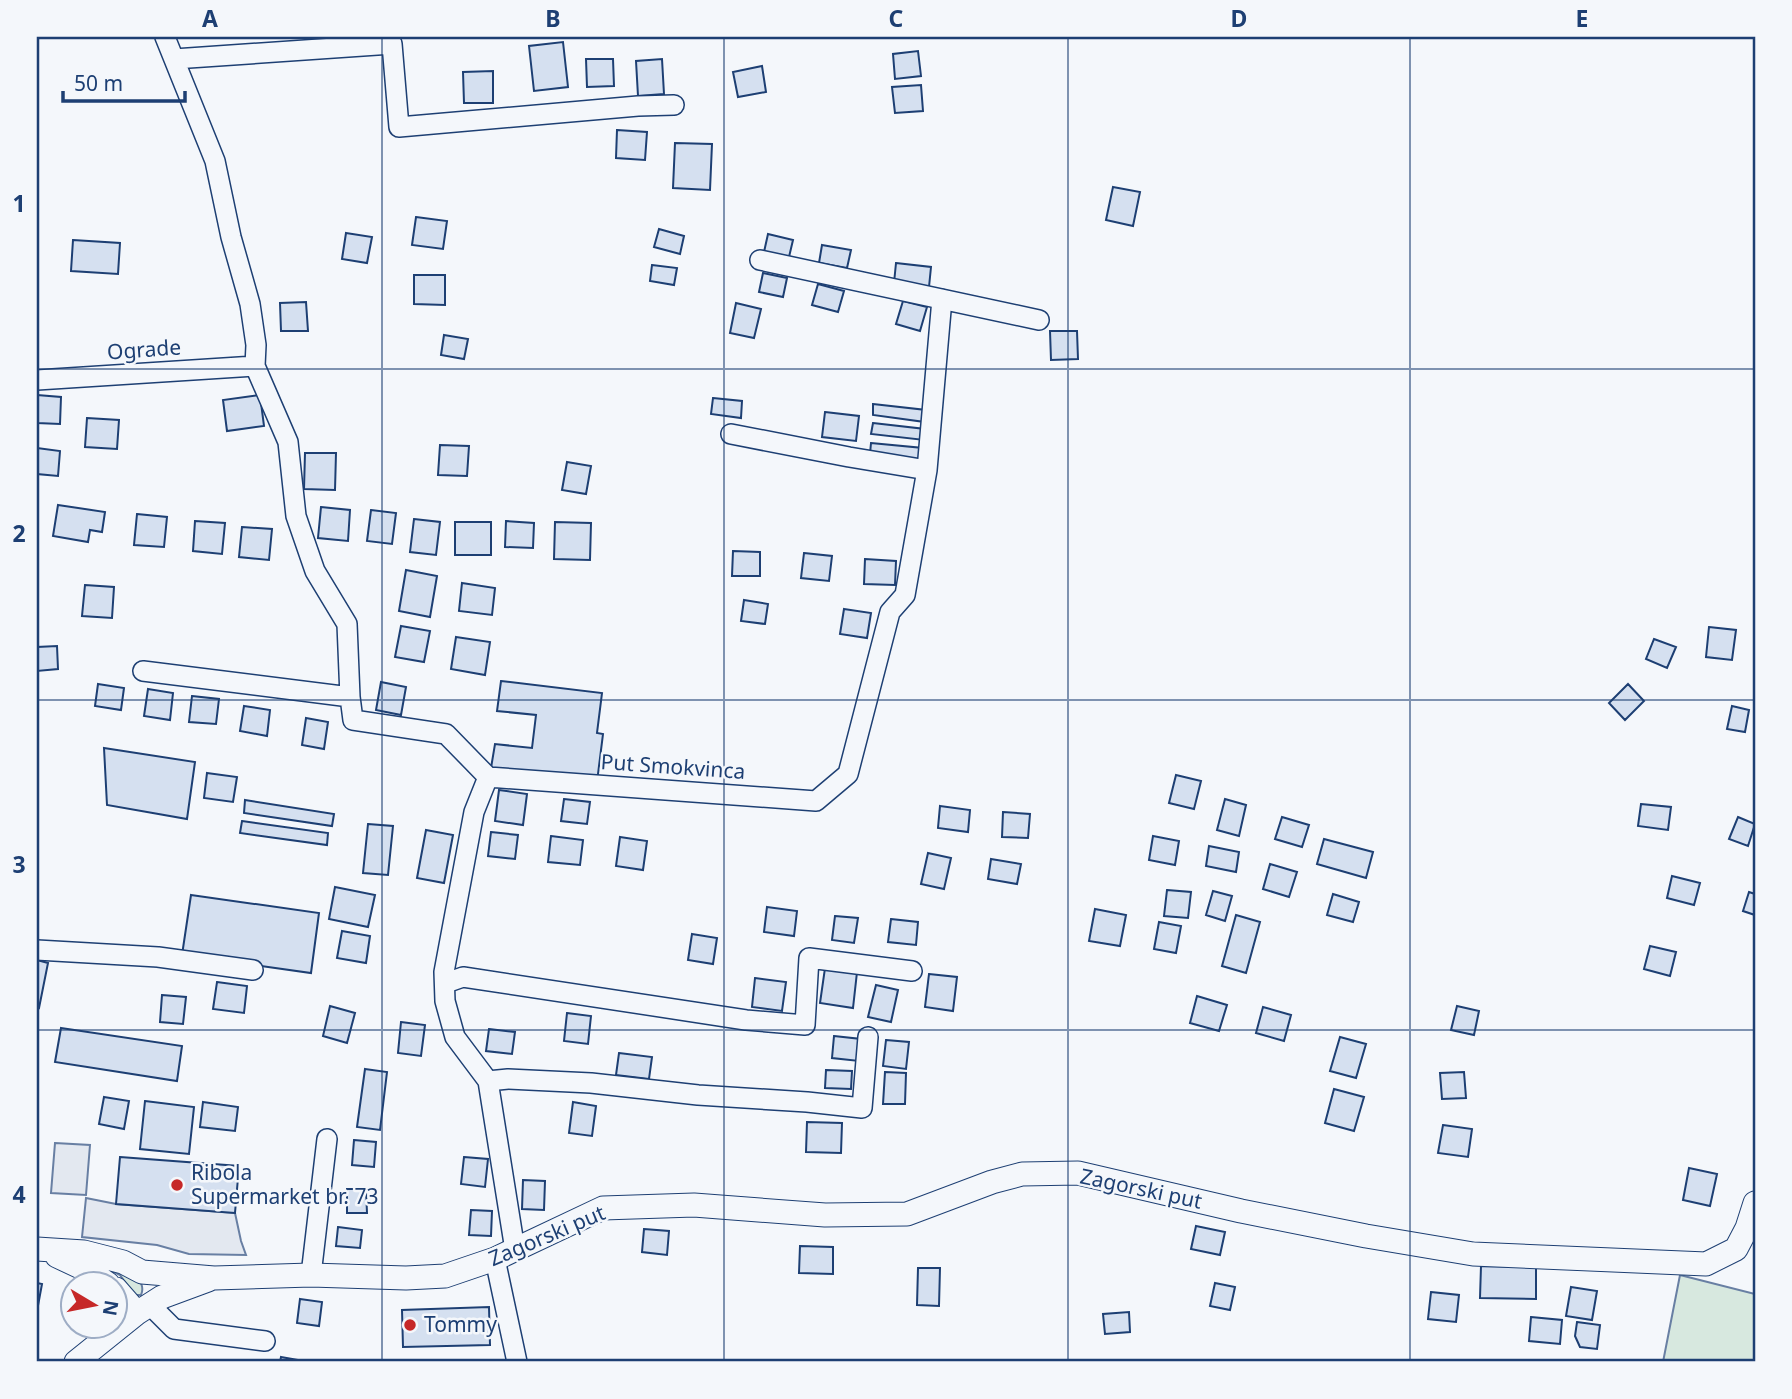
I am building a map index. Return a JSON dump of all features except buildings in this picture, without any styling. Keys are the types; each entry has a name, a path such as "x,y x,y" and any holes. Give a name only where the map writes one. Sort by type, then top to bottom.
{"main road":[{"name":"Zagorski put","path":"214,1278 312,1275 406,1278 446,1276 505,1254 603,1209 694,1205 825,1215 907,1214 992,1182 1022,1174 1078,1173 1241,1211 1473,1254 1706,1264 1736,1249 1748,1228 1755,1203"},
{"path":"41,1250 84,1252 123,1262 142,1272 214,1278"},
{"path":"41,1250 86,1270"},
{"path":"142,1272 150,1305"},
{"path":"76,1362 150,1305 214,1278"},
{"path":"130,1296 150,1305"}],"street":[{"path":"166,37 215,162 231,237 250,304 256,345 255,366 288,442 296,516 315,571 347,624 350,697 354,720 446,734 488,776 474,812 444,972 445,1000 455,1037 488,1081 517,1362"},
{"path":"174,59 392,44 399,127 674,105"},
{"path":"760,260 1039,320"},
{"name":"Put Smokvinca","path":"488,776 816,801 848,774 890,612 905,595 927,470 942,299"},
{"name":"Ograde","path":"37,380 255,366"},
{"path":"731,434 927,470"},
{"path":"144,671 350,697"},
{"path":"37,950 158,957 253,970"},
{"path":"446,983 463,977 746,1020 806,1025 809,958 912,971"},
{"path":"488,1081 508,1079 591,1083 698,1095 862,1108 868,1037"},
{"path":"312,1275 327,1139"},
{"path":"150,1305 174,1329 265,1341"}],"shaded area":[{"path":"55,1143 90,1145 86,1195 51,1193"},
{"path":"86,1198 116,1204 235,1213 246,1255 189,1254 157,1245 82,1237"},
{"path":"130,1272 135,1273 142,1286 141,1295 134,1295 130,1289"},
{"path":"1680,1275 1755,1294 1755,1362 1663,1362"}],"place":[{"name":"Ribola Supermarket br. 73","path":"177,1185"},
{"name":"Tommy","path":"410,1325"}]}
